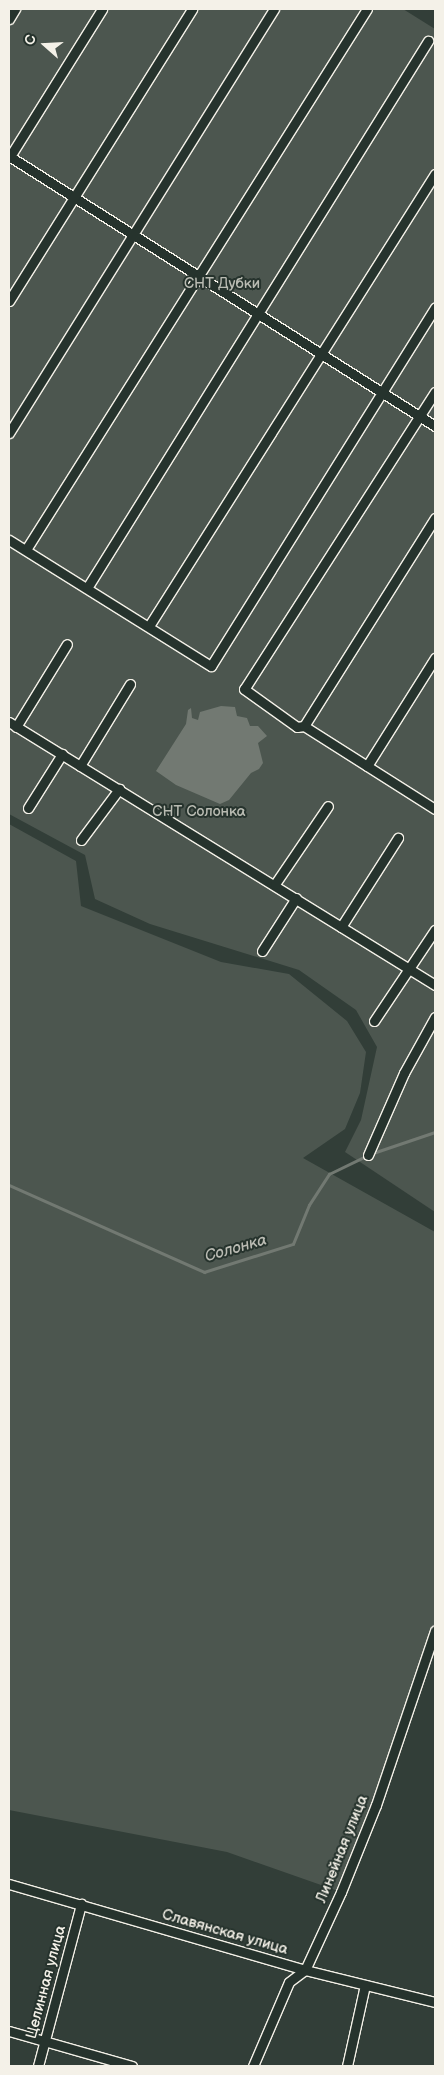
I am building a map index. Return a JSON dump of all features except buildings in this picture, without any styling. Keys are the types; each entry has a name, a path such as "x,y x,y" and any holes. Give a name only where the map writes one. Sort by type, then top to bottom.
{"street":[{"path":"9,19 15,9"},
{"path":"102,9 9,157 323,353 435,426"},
{"path":"9,301 192,9"},
{"path":"9,433 135,236 274,9"},
{"path":"27,548 366,9"},
{"path":"87,588 428,41"},
{"path":"150,626 435,174"},
{"path":"9,540 150,626 210,666 435,307"},
{"path":"434,806 304,726 297,727 247,692 246,683 435,392"},
{"path":"304,726 435,518"},
{"path":"67,644 13,724 275,884 435,985"},
{"path":"367,766 435,658"},
{"path":"80,766 130,684"},
{"path":"28,808 62,754"},
{"path":"81,840 119,789"},
{"path":"275,884 328,806"},
{"path":"341,927 398,838"},
{"path":"262,951 296,898"},
{"path":"374,1021 435,930"},
{"path":"368,1155 404,1073 435,1017"},
{"name":"Линейная улица","path":"253,2066 289,1982 305,1970 376,1805 435,1631"},
{"name":"Славянская улица","path":"9,1884 305,1970 435,2002"},
{"name":"Целинная улица","path":"38,2066 81,1904"},
{"path":"346,2066 365,1985"},
{"path":"9,2032 132,2066"}],"green space":[{"name":"СНТ Дубки","path":"9,9 403,9 435,29 435,1212 345,1152 361,1120 377,1047 356,1010 299,970 150,924 95,899 85,855 9,814"},
{"path":"9,824 76,861 81,906 221,962 289,974 347,1021 366,1052 360,1093 345,1129 303,1158 435,1232 435,1631 341,1892 227,1852 9,1810"}],"shaded area":[{"path":"221,706 235,707 237,716 247,718 250,726 258,726 267,736 258,743 263,763 259,769 251,773 229,800 220,804 176,785 156,771 186,724 188,710 191,708 192,718 198,720 200,712"}],"waterway":[{"name":"Солонка","path":"373,1153 435,1132"},
{"name":"Солонка","path":"9,1185 204,1272 293,1244 309,1205 329,1174 366,1156"}],"park label":[{"name":"СНТ Солонка","path":"199,812"}]}
